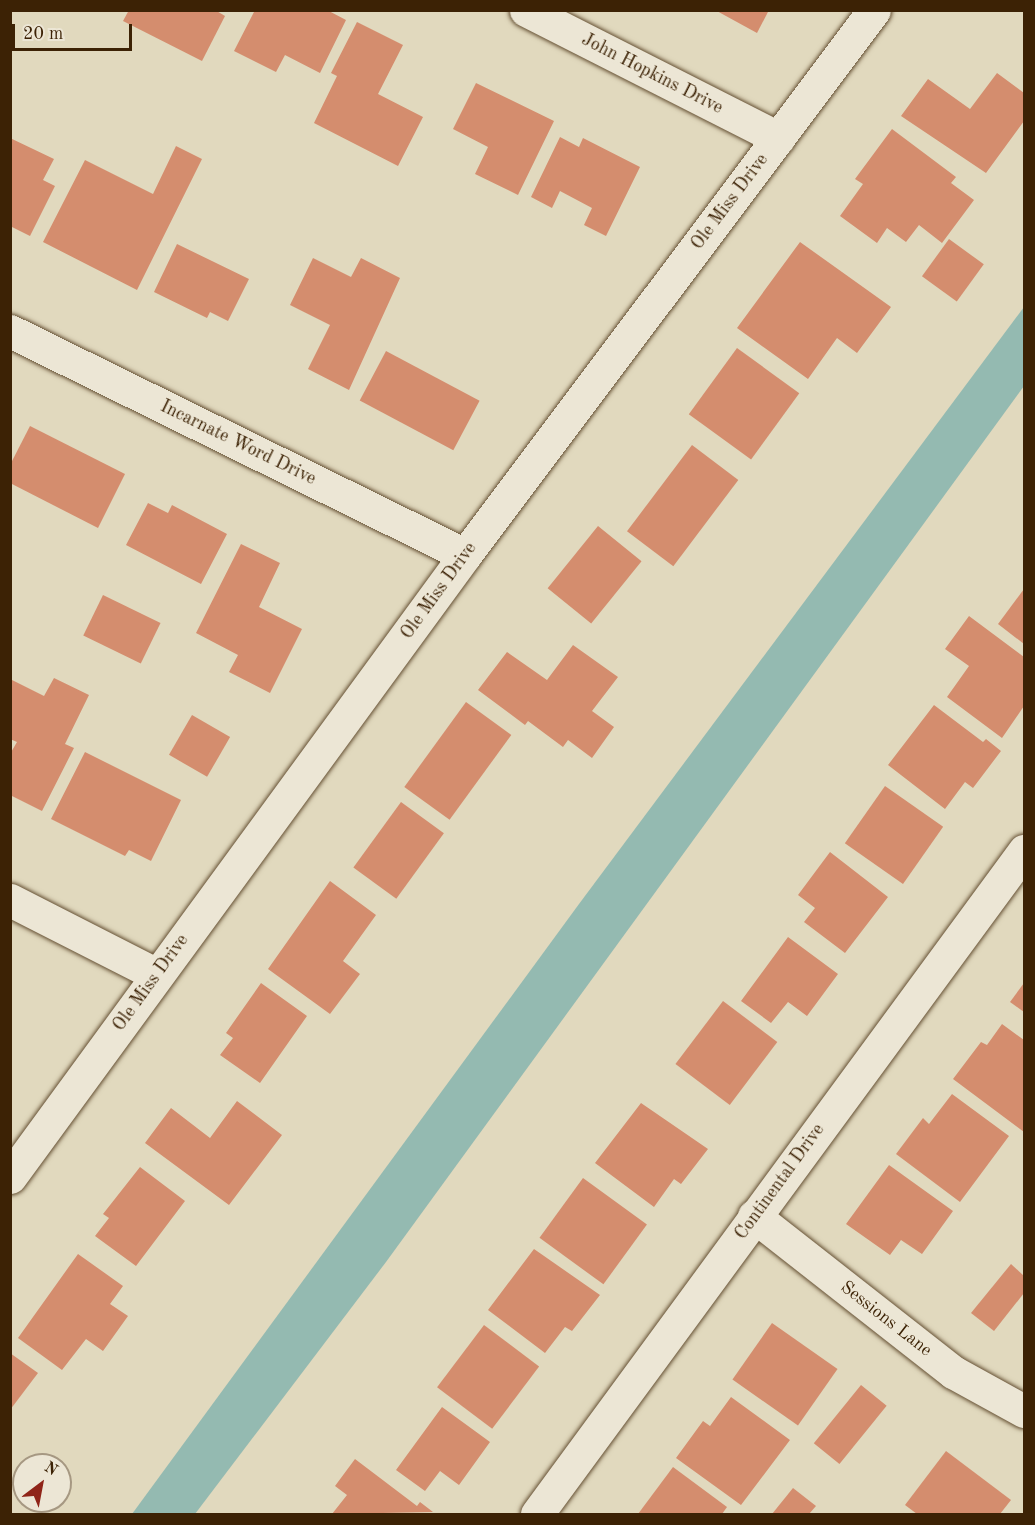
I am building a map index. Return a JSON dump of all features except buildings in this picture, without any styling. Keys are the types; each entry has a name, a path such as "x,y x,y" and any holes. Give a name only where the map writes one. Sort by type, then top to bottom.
{"street":[{"name":"John Hopkins Drive","path":"526,10 778,138"},
{"name":"Ole Miss Drive","path":"10,1177 465,555 874,10"},
{"name":"Incarnate Word Drive","path":"10,331 465,555"},
{"name":"Continental Drive","path":"537,1515 754,1216 1024,851"},
{"path":"10,900 157,975"},
{"name":"Sessions Lane","path":"754,1216 953,1372 1024,1411"}],"water":[{"path":"1024,307 1024,386 386,1262 195,1514 132,1514 579,904"}]}
